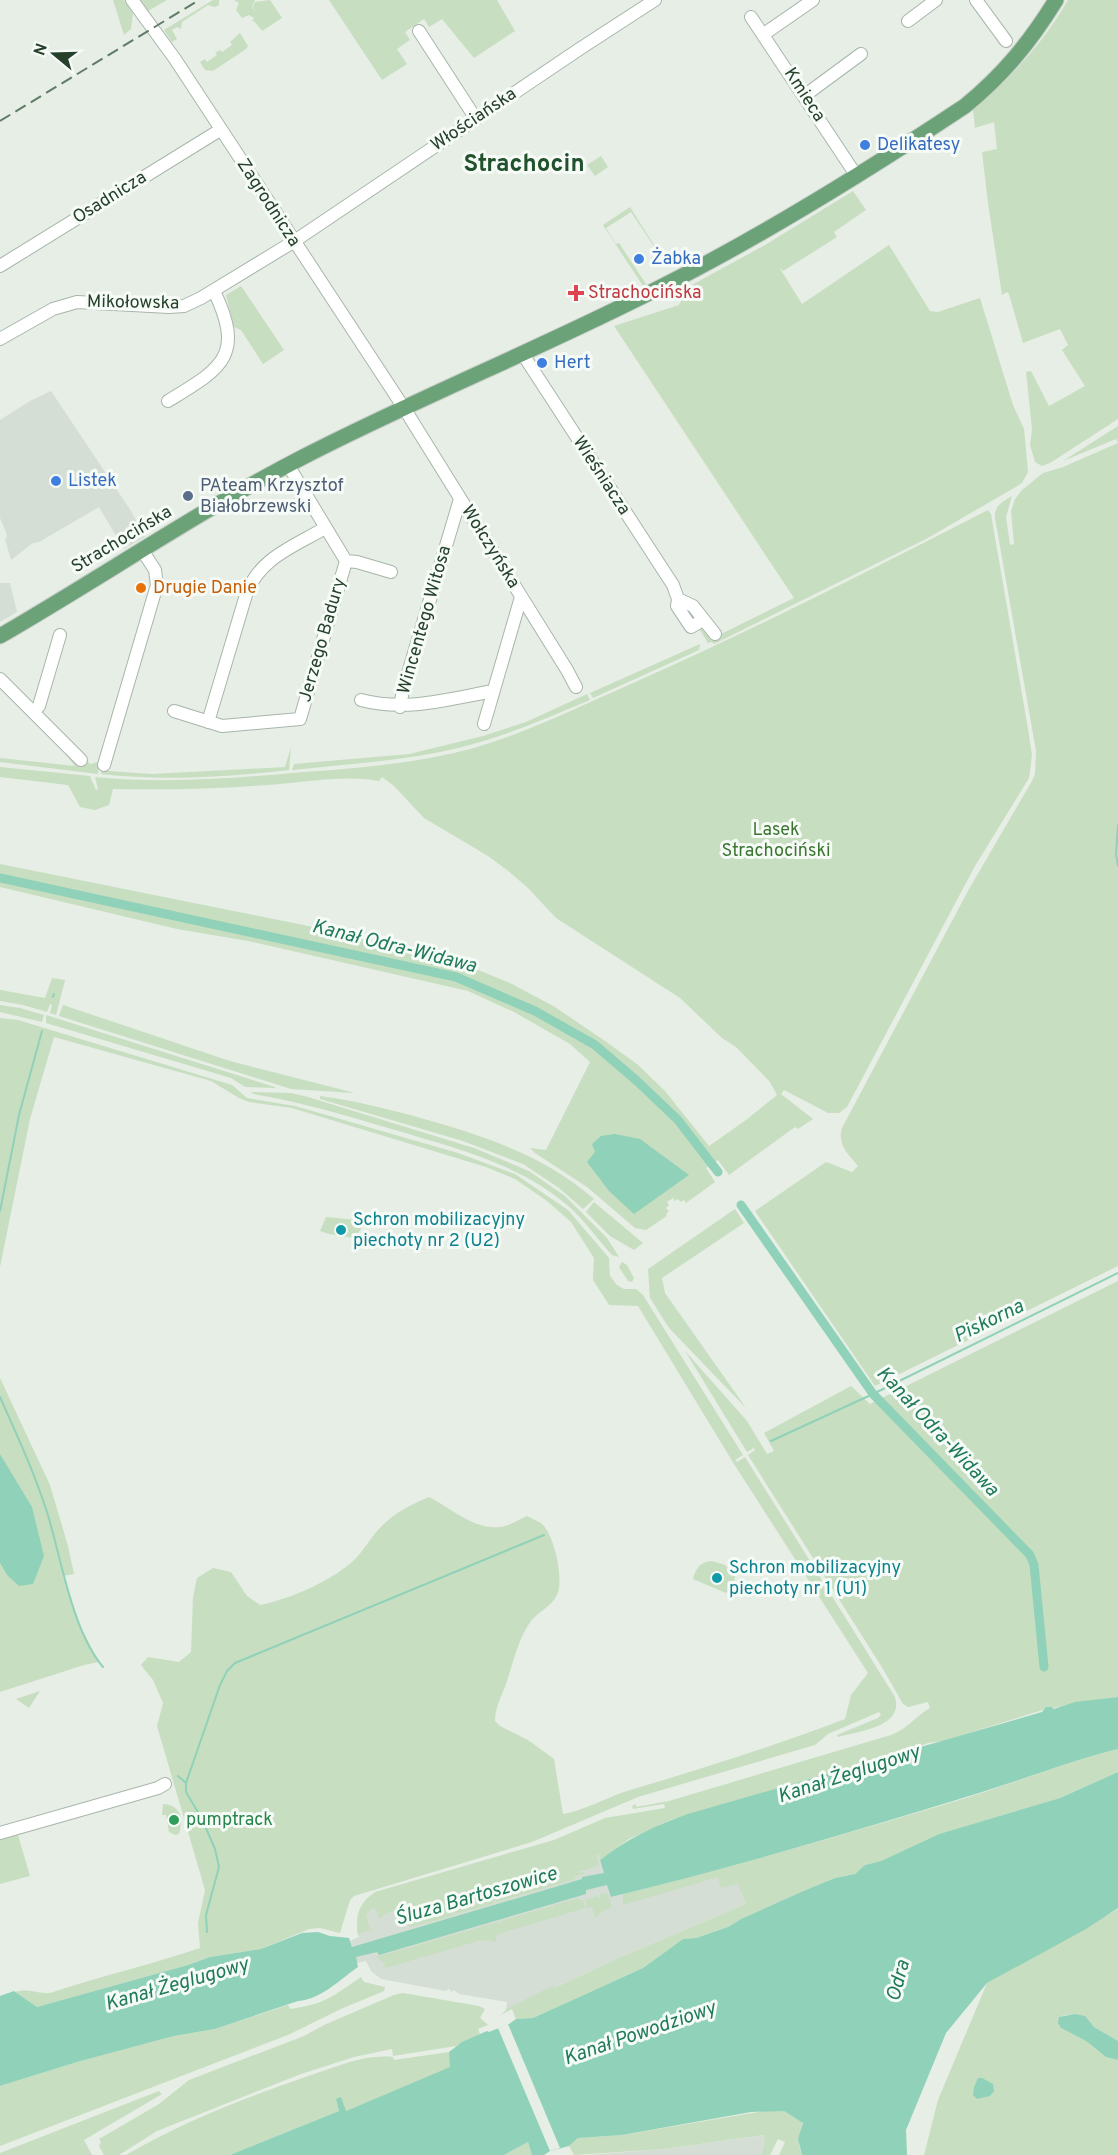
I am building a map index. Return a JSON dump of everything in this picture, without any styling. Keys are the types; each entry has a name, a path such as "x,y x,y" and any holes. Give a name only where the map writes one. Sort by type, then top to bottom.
{"main road":[{"name":"Strachocińska","path":"0,636 288,465 665,285 779,222 965,106 992,82 1027,44 1056,0"}],"street":[{"name":"Zagrodnicza","path":"132,0 175,59 404,408"},
{"name":"Włościańska","path":"293,242 655,0"},
{"path":"764,34 813,0"},
{"path":"908,21 936,0"},
{"path":"975,0 1006,41"},
{"name":"Kmieca","path":"751,16 856,175"},
{"path":"419,32 476,119"},
{"path":"804,96 861,54"},
{"name":"Osadnicza","path":"0,266 220,130"},
{"name":"Mikołowska","path":"0,339 53,309 77,302 184,306 214,291 293,242"},
{"path":"168,401 208,376 218,368 224,357 228,345 228,333 214,291"},
{"name":"Wieśniacza","path":"522,353 673,585 678,599 693,606 715,634"},
{"name":"Wołczyńska","path":"404,408 576,687"},
{"name":"Jerzego Badury","path":"208,722 222,726 300,719 346,561 288,465"},
{"name":"Wincentego Witosa","path":"400,707 403,690 460,499"},
{"path":"174,711 208,722 246,595 254,576 266,563 325,528"},
{"path":"104,765 157,585 155,570 142,550"},
{"name":"Jerzego Badury","path":"346,561 391,572"},
{"path":"484,724 521,597"},
{"path":"34,712 39,706 60,635"},
{"path":"0,679 81,760"},
{"path":"361,700 381,706 400,707 493,691"},
{"path":"0,1833 165,1785"}],"shaded area":[{"name":"Listek","path":"51,391 131,511 145,537 124,549 99,507 39,542 33,543 11,560 5,539 6,532 0,518 0,420"},
{"path":"0,583 10,583 17,612 0,622"},
{"path":"552,1843 598,1854 612,1897 720,1869 738,1883 746,1904 623,1956 506,2010 507,2002 459,1994 449,1989 446,1991 381,1979 371,1971 366,1961 357,1963 350,1941 359,1937 358,1923 381,1891"},
{"path":"765,2135 761,2155 588,2155 664,2149"}],"green space":[{"path":"113,0 124,0 133,13 131,29 124,35"},
{"path":"141,0 167,0 148,11"},
{"path":"213,0 219,0 219,5 215,7 208,5 182,22 181,29 177,27 172,30 177,39 172,42 164,30"},
{"path":"234,0 255,0 252,6 255,12 253,6 255,2 270,0 282,18 262,31 252,21 255,17 249,15 242,18 236,10 239,3"},
{"path":"329,0 497,0 515,31 474,58 442,19 429,27 424,19 405,32 410,40 397,49 407,64 382,80"},
{"path":"1068,0 1118,0 1118,419 1042,466 1035,462 1030,445 1032,429 1026,372 1031,371 1049,406 1085,386 1062,350 1068,345 1060,329 1023,343 1009,294 1007,292 1002,295 982,152 997,149 994,122 975,128 973,110 1025,59 1048,31"},
{"path":"240,33 248,46 246,49 213,71 205,70 200,62 205,59 207,62 217,55 215,53 220,50 222,52 232,45 230,42"},
{"path":"601,156 608,167 595,176 587,165"},
{"path":"853,191 866,210 834,232 837,237 783,271 779,267 802,304 889,245 930,311 938,312 980,298 1013,405 1024,429 1028,472 1022,483 926,539 714,644 708,643 700,627 719,635 794,598 614,326 679,305 688,287 765,245"},
{"path":"630,207 671,272 631,212 606,228 616,244 619,243 646,284 643,286 603,225"},
{"path":"241,286 284,350 263,364 241,330 234,327 226,295"},
{"path":"1118,426 1118,443 1116,439 1063,461"},
{"path":"1118,443 1118,1266 875,1386 755,1211 826,1162 852,1172 858,1166 842,1144 842,1128 969,889 1035,774 1036,751 995,518 997,507 1012,496 1006,517 1010,545 1014,544 1011,511 1015,499 1022,490 1043,473 1063,467"},
{"name":"Lasek Strachociński","path":"988,510 991,514 1032,755 1029,778 975,866 847,1107 839,1113 828,1113 784,1090 781,1094 813,1119 798,1129 795,1127 729,1175 718,1160 706,1168 715,1182 686,1203 684,1200 675,1201 673,1198 667,1202 669,1205 666,1208 669,1211 667,1216 646,1230 635,1228 587,1187 530,1148 546,1150 590,1062 570,1044 514,1012 468,991 248,941 177,929 0,887 0,864 318,928 451,959 510,983 555,1007 637,1064 665,1091 709,1146 777,1095 770,1082 736,1047 722,1038 680,998 556,918 528,888 507,870 424,818 394,786 382,777 379,781 352,778 227,787 113,789 109,805 95,810 80,807 68,785 0,777 0,767 90,776 96,790 98,789 95,777 174,780 347,769 432,758 474,748 534,726 678,663 812,599"},
{"path":"700,644 699,650 593,698 590,693"},
{"path":"587,694 590,700 513,731 463,747 391,760 292,770 294,764 409,754 483,736 526,722"},
{"path":"291,747 289,770 195,777 101,774 102,768 109,771 152,774 285,767"},
{"path":"67,752 85,759 90,764 99,762 98,774 0,762 0,758 75,766 65,754"},
{"path":"52,978 65,980 56,1015 50,1013 52,1005 50,1004 47,1012 0,1001 0,990 45,998"},
{"path":"0,1005 44,1015 42,1022 0,1012"},
{"path":"63,1005 230,1061 355,1093 291,1089 59,1016"},
{"path":"46,1015 275,1088 245,1087 231,1078 46,1023"},
{"path":"0,1018 18,1020 232,1085 247,1098 295,1106 458,1153 515,1174 568,1210 609,1258 610,1276 617,1285 624,1289 636,1289 643,1295 743,1455 735,1460 737,1462 745,1457 895,1697 896,1707 893,1715 868,1730 838,1737 837,1735 878,1718 881,1715 879,1712 828,1734 815,1745 638,1797 532,1842 354,1896 350,1900 340,1933 320,1928 309,1929 261,1949 210,1957 37,2007 15,1992 50,1993 200,1948 198,1923 205,1890 157,1726 163,1703 153,1680 141,1665 148,1657 179,1662 191,1652 193,1597 197,1578 213,1568 231,1572 247,1596 260,1605 296,1594 321,1583 343,1569 356,1558 389,1519 429,1497 471,1522 481,1525 503,1526 527,1516 541,1524 547,1531 555,1549 559,1569 559,1588 555,1599 531,1621 523,1635 498,1705 495,1721 500,1726 528,1740 554,1759 563,1814 845,1719 851,1695 868,1673 734,1464 638,1306 609,1305 593,1280 594,1258 571,1222 547,1201 515,1179 486,1167 292,1108 249,1102 211,1081 54,1037 30,1119 0,1267"},
{"path":"251,1092 291,1093 308,1097 474,1148 529,1171 565,1196 607,1238 619,1257 612,1255 566,1204 547,1190 506,1167 485,1158 377,1125"},
{"path":"320,1096 398,1112 492,1140 535,1159 594,1199 583,1209 559,1188 523,1164 463,1141 320,1099"},
{"path":"594,1202 643,1243 634,1250 610,1236 586,1212"},
{"path":"735,1209 744,1223 662,1278 665,1293 746,1408 669,1328 650,1298 648,1269"},
{"path":"326,1217 357,1220 360,1222 361,1229 354,1238 320,1231"},
{"path":"622,1262 627,1265 634,1278 632,1282 628,1281 619,1267"},
{"path":"1118,1281 1118,1697 1046,1709 673,1819 629,1839 600,1860 596,1854 599,1864 578,1872 584,1874 575,1876 575,1879 548,1887 546,1885 546,1888 496,1902 495,1900 493,1904 455,1914 454,1912 453,1916 410,1927 406,1924 402,1909 387,1913 379,1919 376,1908 371,1909 366,1916 370,1929 375,1929 360,1933 358,1936 359,1911 365,1901 375,1892 554,1840 605,1818 665,1808 664,1804 633,1809 632,1806 636,1804 636,1807 669,1801 891,1735 930,1708 928,1702 908,1707 903,1704 748,1455 755,1450 754,1448 747,1452 685,1351 747,1421 767,1454 774,1451 764,1433 851,1386 870,1404"},
{"path":"0,1378 50,1485 74,1574 63,1576 80,1626 99,1662 0,1692 0,1563 7,1575 10,1473 0,1454"},
{"path":"712,1561 725,1565 735,1575 733,1585 726,1593 693,1579 699,1566"},
{"path":"40,1691 29,1708 16,1699"},
{"path":"1118,1749 1118,1772 1060,1798 939,1834 881,1861 865,1865 855,1874 835,1878 801,1892 728,1927 696,1938 683,1939 643,1968 533,2018 516,2019 512,2009 501,2015 507,2009 552,1986 554,1988 746,1904 738,1884 721,1888 718,1877 623,1905 623,1894 752,1860 966,1798"},
{"name":"pumptrack","path":"163,1804 174,1807 180,1814 179,1834 169,1832 166,1815 162,1815"},
{"path":"18,1835 30,1876 0,1884 0,1840"},
{"path":"606,1893 612,1908 604,1910 595,1918 592,1907 587,1908 585,1900 598,1896 600,1898 600,1894"},
{"path":"579,1898 583,1900 585,1908 498,1934 495,1942 478,1941 385,1968 384,1963 376,1957 498,1922 501,1924 501,1921 551,1906 554,1908 554,1905"},
{"path":"1118,1909 1118,2041 1094,2027 1084,2016 1075,2014 1061,2016 1061,2028 1086,2041 1106,2057 1118,2060 1118,2155 924,2155 938,2100 987,1983"},
{"path":"361,1977 364,1982 385,1987 384,1991 288,2035 0,2146 0,2086 77,2062 174,2036 215,2029 288,2005 290,2009 312,2005 329,1998"},
{"path":"403,1993 479,2006 485,2009 480,2018 488,2025 478,2029 480,2034 456,2046 393,2056 392,2049 354,2057 301,2074 157,2131 119,2155 104,2155 99,2146 101,2142 99,2139 159,2104 189,2080 304,2036 324,2025"},
{"path":"449,2052 451,2067 346,2111 336,2099 339,2111 230,2155 126,2155 218,2110 344,2064 373,2057 393,2057 394,2060"},
{"path":"159,2091 162,2094 84,2140 92,2155 0,2155 0,2153"},
{"path":"764,2111 784,2111 802,2122 799,2144 802,2155 779,2155 785,2142 778,2139 770,2155 761,2155 765,2141 764,2135 664,2149 574,2155 569,2146 578,2138 622,2135"},
{"path":"528,2142 532,2155 504,2155"}],"water":[{"path":"615,1134 640,1139 689,1175 634,1214 609,1191 587,1162 595,1152 592,1144 601,1136"},
{"path":"0,1454 32,1507 44,1556 33,1584 19,1586 7,1575 0,1563"},
{"name":"Kanał Żeglugowy","path":"1118,1697 1118,1749 834,1837 745,1862 611,1897 607,1885 586,1890 586,1894 379,1955 377,1952 356,1957 358,1967 315,1997 215,2029 174,2036 77,2062 0,2086 0,1996 14,1991 37,2007 210,1957 261,1949 302,1933 318,1932 349,1938 352,1947 582,1879 582,1877 604,1873 600,1860 610,1852 642,1833 688,1814 1042,1712 1046,1707 1054,1709 1075,1702"},
{"path":"1118,1772 1118,1908 1086,1929 987,1983 946,2033 906,2130 907,2155 802,2155 798,2139 803,2123 784,2111 751,2112 622,2135 578,2138 569,2146 544,2155 532,2155 528,2142 504,2155 230,2155 339,2111 336,2099 341,2097 346,2111 450,2067 449,2052 462,2042 509,2024 516,2019 533,2018 643,1968 683,1939 696,1938 728,1927 801,1892 835,1878 855,1874 865,1865 881,1861 939,1834 1060,1798"},
{"path":"1075,2014 1085,2016 1094,2027 1118,2041 1118,2060 1106,2057 1086,2041 1061,2028 1058,2023 1059,2017"},
{"path":"978,2078 993,2084 994,2091 990,2096 977,2099 973,2095"}],"pier":[{"path":"508,2024 560,2148 550,2151 498,2028"}],"waterway":[{"name":"Piskorna","path":"1118,825 1116,854 1118,866"},
{"name":"Kanał Odra-Widawa","path":"0,878 456,977 535,1011 595,1045 678,1120 718,1172"},
{"path":"0,1211 19,1115 42,1031"},
{"name":"Kanał Odra-Widawa","path":"741,1205 873,1394 1030,1555 1034,1565 1044,1667"},
{"name":"Piskorna","path":"771,1441 873,1394 1118,1273"},
{"path":"0,1397 42,1497 75,1614 92,1652 103,1667"},
{"path":"207,1932 206,1915 219,1867 215,1849 202,1819 186,1792 186,1783 227,1671 235,1663 544,1535"},
{"path":"178,1776 185,1782"}],"railway":[{"path":"0,121 199,0"}],"place":[{"name":"Delikatesy","path":"865,145"},
{"name":"Żabka","path":"639,259"},
{"name":"Strachocińska","path":"576,293"},
{"name":"Hert","path":"542,363"},
{"name":"Listek","path":"56,481"},
{"name":"PAteam Krzysztof Białobrzewski","path":"188,496"},
{"name":"Drugie Danie","path":"141,588"},
{"name":"Schron mobilizacyjny piechoty nr 2 (U2)","path":"341,1230"},
{"name":"Schron mobilizacyjny piechoty nr 1 (U1)","path":"717,1578"},
{"name":"pumptrack","path":"174,1820"}],"district":[{"name":"Strachocin","path":"524,165"}],"water label":[{"name":"Śluza Bartoszowice","path":"476,1897"},
{"name":"Odra","path":"899,1981"},
{"name":"Kanał Powodziowy","path":"640,2034"}]}
